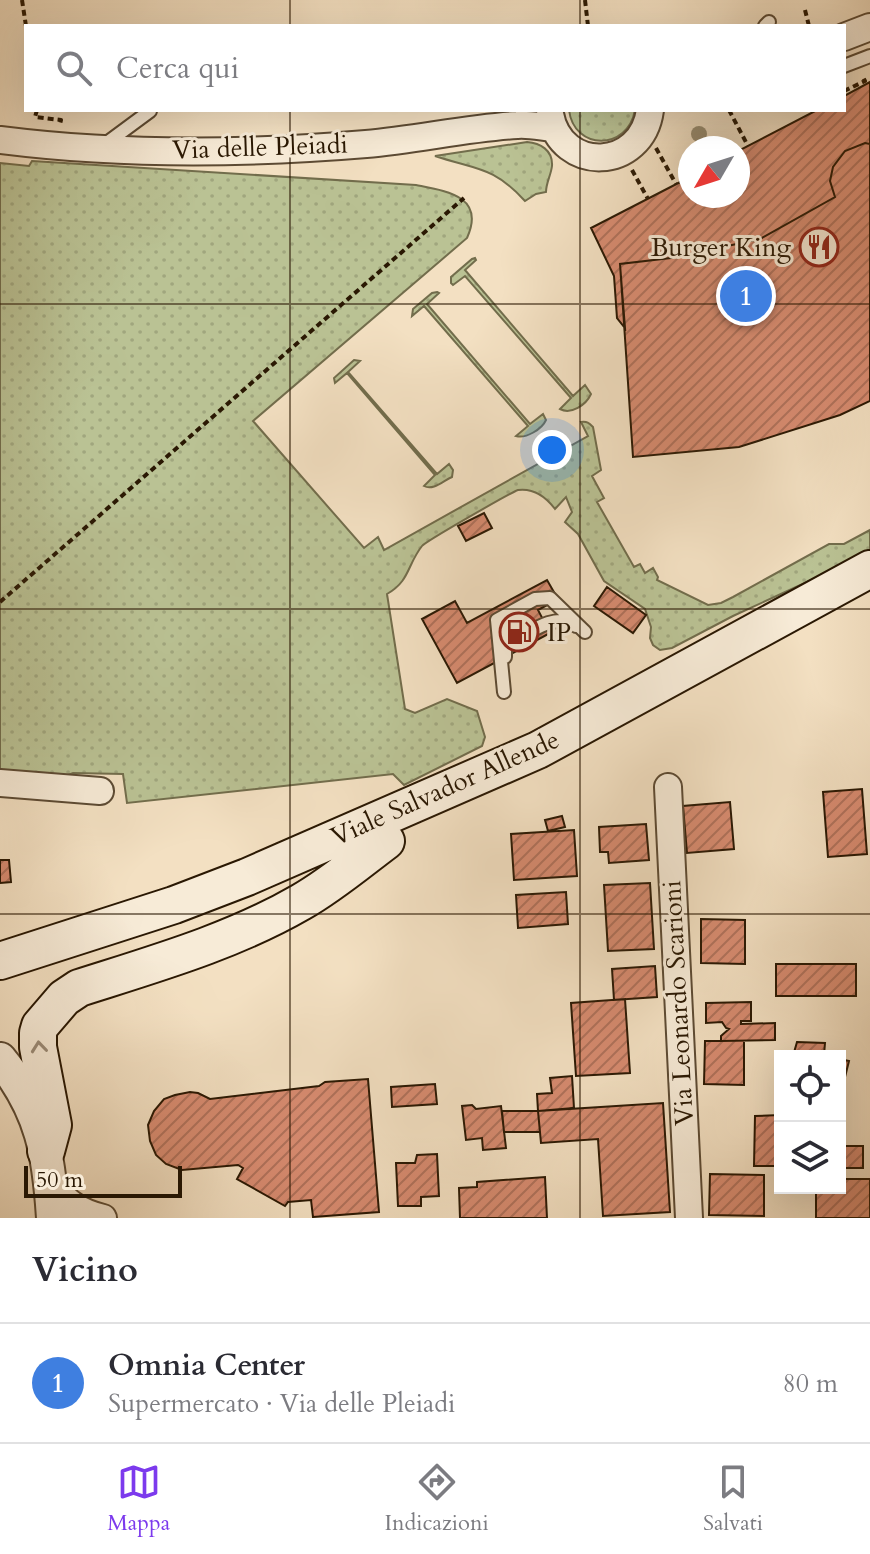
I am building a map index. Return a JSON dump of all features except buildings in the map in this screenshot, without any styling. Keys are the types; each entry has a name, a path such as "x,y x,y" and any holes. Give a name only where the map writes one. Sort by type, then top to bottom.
{"main road":[{"name":"Viale Salvador Allende","path":"0,961 174,905 247,877 538,750 870,569"},
{"name":"Viale Salvador Allende","path":"0,985 196,923 473,802 870,592"},
{"path":"48,1168 53,1125 37,1039 40,1026 64,998 79,988 200,949 292,908 386,841"}],"street":[{"path":"846,36 870,27"},
{"name":"Via delle Pleiadi","path":"0,140 48,146 197,151 316,148 367,144 541,118 573,150 605,158 621,153 635,143 645,129 651,112"},
{"path":"0,783 100,791"},
{"name":"Via Leonardo Scarioni","path":"668,787 689,1218"},
{"path":"9,1071 30,1103 48,1168 53,1218"},
{"path":"9,1071 30,1174 34,1218"},
{"path":"48,1168 73,1206 103,1218"}],"lane":[{"path":"846,65 870,56"},
{"path":"100,148 149,112"},
{"path":"550,598 585,632 569,621 553,621 505,646 504,692 497,620 535,599 550,598"}],"path":[{"path":"22,0 26,24"},
{"path":"585,0 588,24"},
{"path":"805,10 808,24"},
{"path":"730,112 743,136"},
{"path":"653,142 676,184"},
{"path":"629,164 648,199"},
{"path":"0,602 464,198"}],"green space":[{"path":"570,112 634,112 622,133 601,141 580,133"},
{"path":"527,142 545,148 552,166 546,192 525,201 494,175 435,156"},
{"path":"32,161 416,185 450,193 467,204 471,224 467,238 253,421 364,548 378,537 384,550 588,436 583,422 593,427 601,470 592,476 604,498 597,502 634,567 640,564 645,573 653,568 657,580 708,605 733,597 829,544 844,544 870,530 870,553 733,616 672,648 660,650 650,638 651,627 645,609 604,581 578,534 565,522 572,512 566,497 555,509 539,494 518,490 422,546 400,584 387,594 405,709 415,713 447,699 477,711 485,737 482,746 404,785 393,774 127,803 123,774 73,773 55,780 0,777 0,163 29,166"},
{"path":"475,258 465,270 573,396 585,385 591,394 582,405 569,411 560,409 571,398 465,276 453,285 451,283 451,277"},
{"path":"437,292 427,304 530,424 543,414 546,420 537,430 529,435 516,436 528,426 424,306 412,316 413,309"},
{"path":"354,360 360,361 348,372 437,474 449,464 453,470 452,477 434,486 424,486 435,475 347,373 335,383 334,378"}],"place":[{"name":"Burger King","path":"819,247"},
{"name":"Omnia Center","path":"746,296"},
{"name":"IP","path":"519,632"}]}
